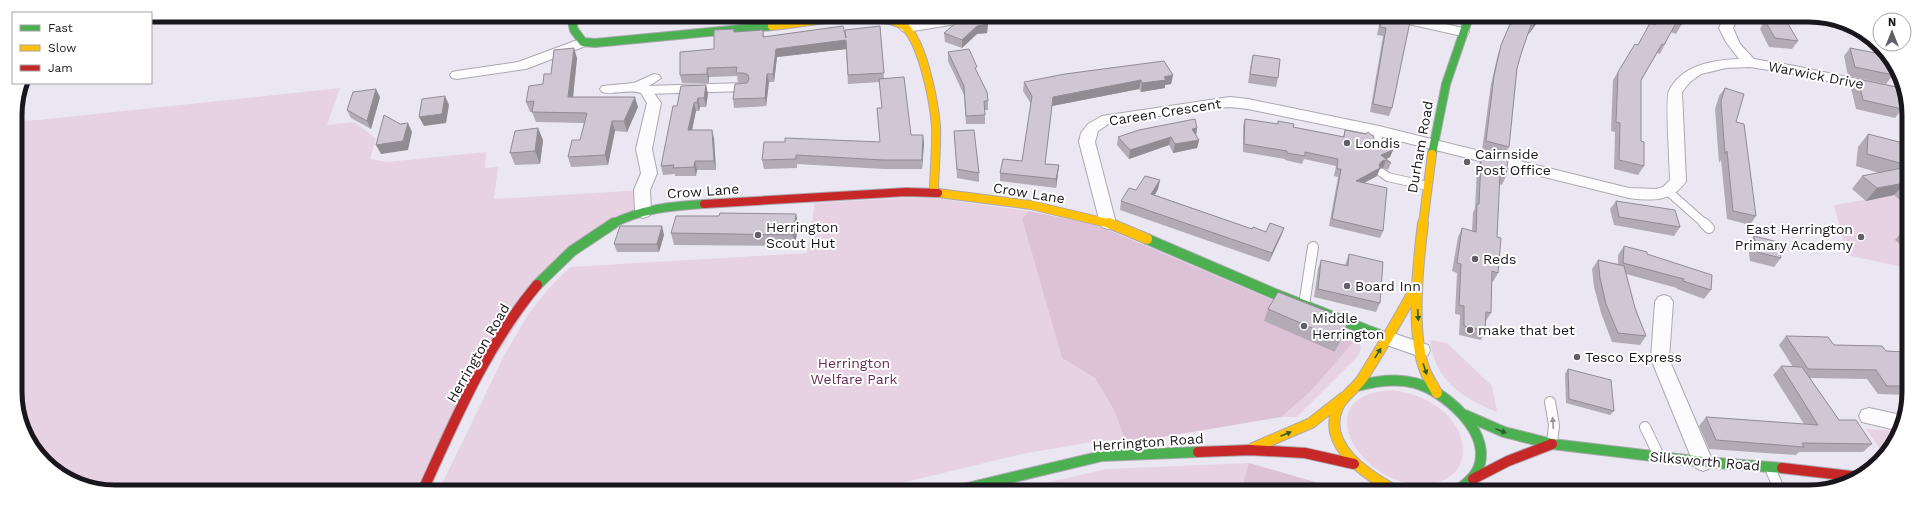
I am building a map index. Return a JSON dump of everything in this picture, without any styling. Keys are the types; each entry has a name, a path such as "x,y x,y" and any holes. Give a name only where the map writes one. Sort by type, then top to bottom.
{"main road":[{"path":"572,22 574,30 583,42 595,43 787,22"},
{"path":"897,22 907,28 918,48 935,117 934,193"},
{"name":"Durham Road","path":"1437,393 1424,370 1416,287 1432,144 1452,59 1466,22"},
{"name":"Crow Lane","path":"643,212 674,206 906,192 934,193 1031,206 1108,223 1275,294 1304,304 1387,338"},
{"name":"Herrington Road","path":"425,485 457,418 487,362 511,320 532,291 553,267 604,228 643,212"},
{"name":"Durham Road","path":"1377,485 1354,464 1341,446 1335,429 1336,413 1343,398 1357,386 1416,287"},
{"name":"Durham Road","path":"1357,386 1371,381 1386,380 1414,384 1437,393 1465,416 1478,437 1481,463 1473,479 1467,485"},
{"name":"Herrington Road","path":"1250,450 1312,423 1343,398"},
{"name":"Silksworth Road","path":"1465,416 1504,432 1552,444 1703,462 1770,467 1850,476"},
{"name":"Silksworth Road","path":"1473,479 1508,461 1552,444"},
{"name":"Herrington Road","path":"980,485 1102,456 1250,450 1306,453 1354,464"}],"street":[{"path":"907,28 944,22"},
{"path":"1418,22 1462,32"},
{"path":"1729,22 1726,28 1728,36 1735,47 1750,63"},
{"path":"458,75 521,66 583,42"},
{"name":"Warwick Drive","path":"1669,192 1678,182 1675,92 1685,79 1696,71 1726,64 1750,63 1795,70 1899,93"},
{"path":"607,89 646,85 654,103 644,149 649,173 642,190 643,212"},
{"name":"Careen Crescent","path":"1108,223 1087,142 1087,133 1092,127 1107,120 1214,103 1230,102 1379,131 1629,193 1647,195 1669,192"},
{"path":"1664,302 1660,359 1703,462"},
{"path":"1387,338 1421,350"},
{"path":"1869,416 1897,422"}],"lane":[{"path":"646,85 745,87"},
{"path":"1376,148 1379,131"},
{"path":"1382,173 1388,177 1427,186"},
{"path":"1669,192 1709,228"},
{"path":"1304,304 1313,247"},
{"path":"1550,402 1554,425 1552,444"},
{"path":"1645,427 1659,457"},
{"path":"1770,467 1777,485"}],"green space":[{"path":"340,88 327,125 355,122 376,139 370,159 387,162 486,152 485,168 498,167 494,199 642,190 643,212 553,267 457,418 426,485 103,484 85,480 68,473 49,458 34,439 24,410 22,398 22,121"},
{"path":"1894,195 1902,202 1902,267 1847,255 1834,205"},
{"name":"Herrington Welfare Park","path":"934,198 1029,211 1022,219 1062,358 1095,378 1114,410 1125,440 1098,441 1022,454 893,485 441,485 505,354 528,314 550,287 570,267 807,253 815,203"},
{"path":"1358,337 1361,348 1359,355 1297,417 1281,417 1310,392"},
{"path":"1430,340 1447,343 1492,386 1497,412 1472,400 1452,386 1444,377 1438,366 1433,354"},
{"path":"1393,390 1427,400 1445,413 1454,423 1462,445 1462,456 1459,466 1453,474 1443,480 1429,484 1405,482 1383,473 1365,459 1352,442 1347,424 1351,408 1366,396"},
{"path":"1866,429 1894,431 1881,451"},
{"path":"1249,463 1243,485 1036,485 1106,469"}],"shaded area":[{"path":"1029,211 1097,225 1275,301 1335,352 1345,331 1358,337 1310,392 1281,417 1162,437 1125,440 1114,410 1095,378 1062,358 1022,219"},
{"path":"1249,463 1322,485 1243,485"}],"building":[{"path":"957,22 987,22 988,24 977,26 962,40 944,33"},
{"path":"1381,22 1410,22 1392,108 1373,104 1386,28 1380,27"},
{"path":"1513,22 1536,22 1533,26 1531,25 1517,68 1509,147 1486,141 1494,76 1501,45 1510,24"},
{"path":"1657,22 1683,22 1681,25 1676,23 1664,45 1662,44 1641,80 1641,141 1644,142 1644,166 1619,160 1620,123 1616,122 1618,72 1635,44 1638,45 1650,23 1655,25"},
{"path":"1766,22 1787,22 1798,41 1775,38"},
{"path":"843,26 846,38 845,30 880,26 884,73 848,75 846,40 776,49 773,74 767,74 765,98 733,99 735,84 747,83 749,79 748,75 744,73 736,73 737,67 707,68 707,74 680,75 680,52 714,49 714,30 734,29 734,32 763,30 763,37"},
{"path":"574,48 568,97 635,97 624,121 612,121 605,155 568,157 572,140 580,140 587,113 532,112 534,101 526,102 529,86 543,84 544,74 551,74 554,50"},
{"path":"1850,48 1879,54 1890,68 1893,75 1855,67"},
{"path":"969,49 977,67 975,68 987,92 988,101 984,101 985,115 966,116 964,86 948,52"},
{"path":"1253,55 1280,59 1278,78 1250,74"},
{"path":"1164,61 1173,75 1164,77 1166,80 1142,83 1141,80 1053,97 1045,164 1059,165 1056,179 1000,173 1003,159 1022,161 1032,96 1024,82 1065,74"},
{"path":"904,77 911,135 923,135 922,160 883,160 796,155 796,159 762,160 764,142 785,142 785,138 880,142 877,108 882,108 879,79"},
{"path":"1858,79 1896,87 1902,109 1863,100"},
{"path":"706,85 704,98 698,98 697,102 694,103 688,130 712,130 714,161 695,161 694,167 673,168 674,165 661,166 673,106 677,106 681,86"},
{"path":"1725,88 1744,94 1736,122 1744,124 1756,216 1733,211 1727,151 1725,154 1721,101"},
{"path":"376,89 367,121 347,110 353,92"},
{"path":"445,96 442,114 419,117 422,99"},
{"path":"384,115 400,124 408,123 403,141 376,145"},
{"path":"1195,119 1197,128 1192,129 1199,140 1175,144 1171,137 1130,150 1118,137 1139,130"},
{"path":"1245,119 1278,124 1278,121 1294,124 1293,127 1344,137 1345,130 1366,134 1368,132 1374,137 1373,142 1376,145 1380,146 1383,143 1393,150 1381,155 1391,163 1386,160 1382,161 1379,165 1380,168 1356,181 1387,188 1383,231 1332,219 1341,169 1337,169 1338,159 1305,152 1305,156 1287,153 1287,151 1244,144"},
{"path":"538,128 535,151 510,153 515,131"},
{"path":"974,130 979,173 957,169 954,131"},
{"path":"1868,134 1902,143 1902,164 1867,154"},
{"path":"1484,154 1508,160 1506,176 1500,174 1497,237 1501,238 1498,273 1492,271 1491,313 1486,312 1485,331 1464,326 1464,306 1459,305 1461,264 1457,263 1462,228 1476,232 1481,160 1484,160"},
{"path":"1902,168 1902,184 1877,188 1862,176"},
{"path":"1145,176 1160,180 1151,194 1252,229 1253,227 1266,232 1270,223 1284,228 1272,253 1121,201 1129,188 1136,190"},
{"path":"1616,201 1675,210 1680,227 1619,217"},
{"path":"720,213 796,214 793,235 671,233 676,216 719,216"},
{"path":"620,226 662,226 657,244 614,244"},
{"path":"1754,236 1778,242 1781,258 1757,252"},
{"path":"1624,246 1647,252 1647,254 1712,275 1711,290 1683,281 1684,279 1623,263"},
{"name":"Board Inn","path":"1349,254 1383,262 1380,303 1318,289 1321,260 1348,266"},
{"path":"1598,260 1624,266 1635,308 1646,336 1618,333 1606,304 1600,278"},
{"path":"1278,292 1349,320 1340,340 1268,309"},
{"path":"1786,336 1828,337 1834,345 1882,346 1886,351 1902,352 1902,386 1887,386 1876,370 1808,369"},
{"path":"1781,366 1802,367 1839,420 1856,420 1872,444 1802,443 1804,447 1716,440 1706,417 1818,425"},
{"path":"1568,369 1611,380 1614,411 1569,399"}],"traffic: fast":[{"path":"572,22 574,30 583,42 595,43 772,26"},
{"path":"1432,154 1446,84 1467,22"},
{"path":"537,285 548,273 585,241 628,216 651,209 704,204"},
{"path":"1147,239 1275,294 1387,338"},
{"path":"1357,386 1387,380 1410,382 1433,391 1449,402 1463,415 1474,430 1480,447 1480,463 1473,478 1464,485"},
{"path":"1465,415 1504,432 1552,444 1703,462 1782,468"},
{"path":"980,485 1102,456 1198,452"}],"traffic: slow":[{"path":"772,26 807,22"},
{"path":"897,22 905,27 918,48 926,71 934,107 936,136 934,193"},
{"path":"1432,154 1419,259 1417,314 1420,351 1424,369 1437,393"},
{"path":"938,193 1031,205 1108,223 1147,239"},
{"path":"1385,485 1350,458 1341,446 1336,434 1334,421 1338,407 1361,380 1392,330 1416,287"},
{"path":"1253,448 1311,423 1343,398"}],"traffic: jam":[{"path":"704,204 906,192 938,193"},
{"path":"425,485 487,356 502,331 537,285"},
{"path":"1473,479 1508,461 1552,444"},
{"path":"1198,452 1250,450 1305,453 1354,464"},
{"path":"1782,468 1850,476"}],"place":[{"name":"Londis","path":"1347,143"},
{"name":"Cairnside Post Office","path":"1467,162"},
{"name":"Herrington Scout Hut","path":"758,235"},
{"name":"East Herrington Primary Academy","path":"1861,237"},
{"name":"Reds","path":"1475,259"},
{"name":"Board Inn","path":"1347,286"},
{"name":"Middle Herrington","path":"1304,326"},
{"name":"make that bet","path":"1470,330"},
{"name":"Tesco Express","path":"1577,357"}]}
